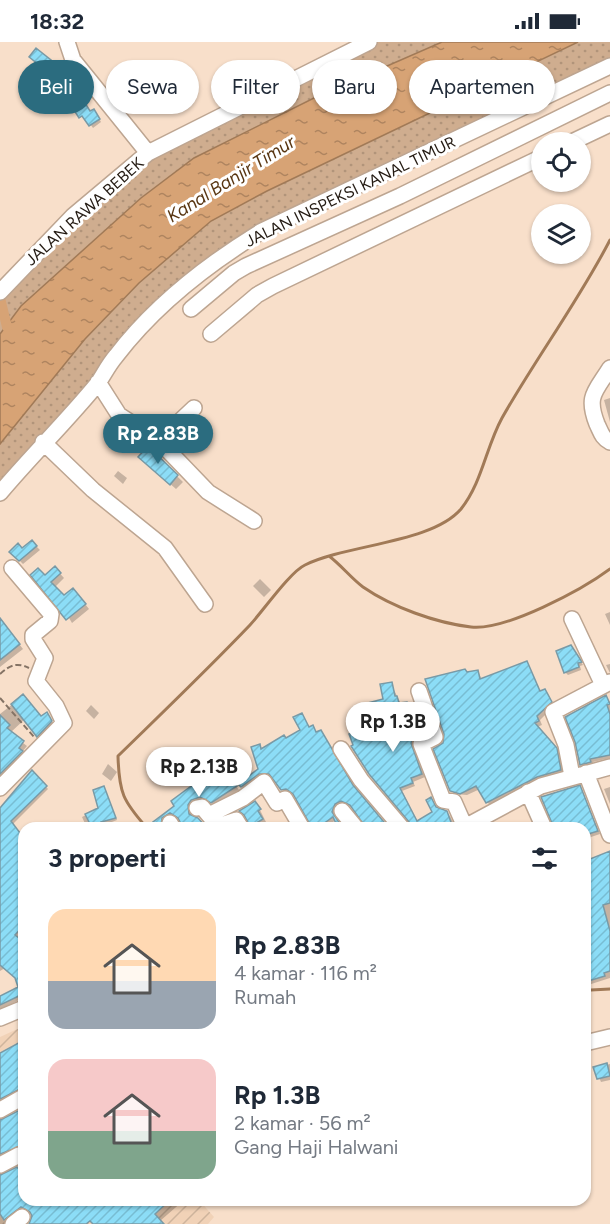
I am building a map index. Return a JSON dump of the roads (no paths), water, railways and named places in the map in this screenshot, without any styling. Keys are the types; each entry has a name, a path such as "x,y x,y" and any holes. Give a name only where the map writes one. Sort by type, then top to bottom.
{"street":[{"path":"67,42 73,60 148,153"},
{"name":"JALAN RAWA BEBEK","path":"0,292 73,216 148,153 369,42"},
{"name":"JALAN INSPEKSI KANAL TIMUR","path":"0,493 98,382 116,355 174,295 226,253 262,231 610,66"},
{"path":"191,309 246,266 400,195 610,93"},
{"path":"591,133 610,124"},
{"path":"211,334 257,295 273,286 531,162"},
{"path":"610,368 591,399 590,407 603,438 610,442"},
{"path":"98,382 119,415 159,441 208,492 254,521"},
{"path":"159,441 194,408"},
{"path":"43,442 93,490 165,548 206,604"},
{"path":"0,788 64,723 56,706 38,684 36,677 45,658 33,639 33,635 50,621 51,614 12,568"},
{"path":"572,619 607,683 553,713 579,774 610,835"},
{"path":"419,691 435,737 422,744 444,801 454,802 462,822"},
{"path":"341,749 361,780 397,822"},
{"path":"473,822 528,792 579,774 610,767"},
{"path":"214,822 203,812 243,798 264,782 278,803 285,800 298,822"},
{"path":"528,792 541,822"},
{"path":"342,811 351,822"},
{"path":"0,1018 18,1010"},
{"path":"591,1042 610,1038"},
{"path":"0,1110 18,1100"},
{"path":"0,1165 18,1155"}],"water":[{"name":"Kanal Banjir Timur","path":"442,42 578,42 540,60 409,60 409,114 428,114 267,191 211,221 139,283 85,339 0,444 0,334 21,306 141,198 194,158 282,114 300,114 300,105 312,99 312,114 397,114 397,62"}],"waterway":[{"path":"142,822 132,811 121,788 118,756 234,642 284,583 299,569 323,558 430,529 448,520 461,509 474,488 502,418 610,240"},
{"path":"0,298 7,327"},
{"path":"329,556 363,587 387,601 429,618 471,627 486,627 523,616 563,598 610,569"},
{"path":"591,990 610,989"}]}
